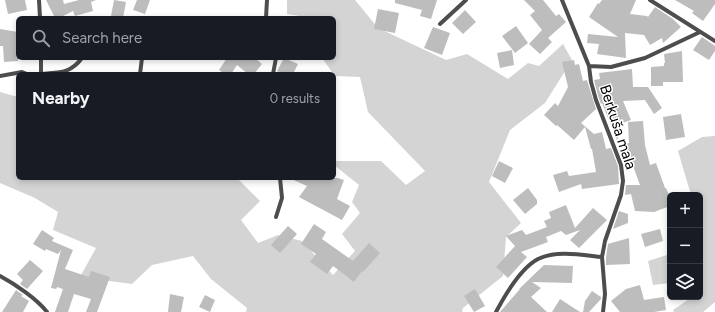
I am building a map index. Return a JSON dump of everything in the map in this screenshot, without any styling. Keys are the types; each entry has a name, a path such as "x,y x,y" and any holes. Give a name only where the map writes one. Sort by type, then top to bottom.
{"street":[{"path":"39,0 40,16"},
{"path":"266,16 267,0"},
{"path":"440,24 466,0"},
{"name":"Berkuša mala","path":"562,0 589,66 591,82 596,100 621,165 623,182 621,195 605,241 602,257 605,294 604,312"},
{"path":"650,0 709,38 715,40"},
{"path":"589,66 611,67 645,58 700,32"},
{"path":"41,60 41,72"},
{"path":"65,72 71,69 80,60"},
{"path":"140,72 142,60"},
{"path":"273,72 276,60"},
{"path":"0,76 16,73"},
{"path":"276,217 282,198 280,180"},
{"path":"496,312 504,297 517,279 530,264 539,259 558,254 582,254 602,257"},
{"path":"0,276 31,297 47,312"}],"shaded area":[{"path":"287,0 355,0 378,28 446,60 467,54 508,79 528,63 539,66 563,44 572,60 545,103 510,130 489,182 521,223 506,237 503,276 463,308 462,312 246,312 247,308 211,279 193,256 152,265 132,284 80,277 96,248 53,230 58,212 35,198 0,183 0,92 16,96 16,180 239,180 260,201 241,220 258,243 278,235 302,241 333,275 355,251 342,234 360,213 352,202 359,185 336,167 336,161 381,161 406,185 425,171 368,112 360,77 336,76 336,72 332,72 323,60 336,60 336,16 300,16 287,14"},
{"path":"715,136 715,302 703,312 674,312 673,310 688,300 703,300 703,192 690,192 678,151 702,137"},
{"path":"667,255 667,283 653,285 648,261"}],"building":[{"path":"5,0 25,0 27,10 8,14"},
{"path":"46,0 63,0 64,4 79,0 96,0 91,2 93,11 75,16 73,11 63,16 54,16"},
{"path":"114,0 126,2 123,16 111,16"},
{"path":"137,0 150,0 145,14 133,10"},
{"path":"395,0 437,0 431,19 420,16 422,10 395,3"},
{"path":"524,0 543,0 556,16 559,14 566,22 548,38 552,42 540,54 529,44 542,30 530,15 535,11"},
{"path":"602,0 636,0 630,14 648,17 655,7 673,19 681,27 663,43 662,38 650,45 644,35 625,33 626,58 597,54 599,44 587,43 588,34 618,37 589,17 598,3 599,4"},
{"path":"675,0 715,0 715,4 703,21 692,13 694,11"},
{"path":"378,9 399,13 395,33 374,29"},
{"path":"465,10 476,22 463,34 452,23"},
{"path":"516,26 528,43 515,53 502,36"},
{"path":"433,27 450,33 442,55 424,48"},
{"path":"0,29 16,32 16,60 18,61 4,62 3,46 0,46"},
{"path":"702,37 715,46 715,51 709,60 693,50"},
{"path":"512,50 514,65 500,68 497,53"},
{"path":"682,51 683,82 663,82 663,86 651,86 651,67 664,66 664,54"},
{"path":"226,60 257,60 262,64 256,72 246,72 237,65 232,72 222,72 219,70"},
{"path":"283,60 289,60 298,64 294,72 277,71"},
{"path":"574,60 575,65 579,64 583,81 587,80 596,109 581,123 594,134 602,132 606,149 611,148 618,166 619,184 582,189 581,184 559,192 553,175 567,171 569,176 596,172 592,149 585,127 574,140 544,115 555,103 558,106 568,87 562,62"},
{"path":"632,69 633,87 648,87 662,108 654,114 645,100 623,101 631,120 617,125 617,140 599,99 594,80 600,79 599,73"},
{"path":"681,114 685,137 666,140 663,117"},
{"path":"643,121 645,145 650,165 656,163 668,192 667,207 654,212 635,211 631,194 625,195 626,185 640,185 625,144 629,143 628,122"},
{"path":"499,161 513,168 505,183 492,176"},
{"path":"336,178 338,178 344,180 337,199 350,206 342,220 299,197 307,186 294,180 336,180"},
{"path":"528,188 537,200 537,204 525,214 513,200"},
{"path":"566,205 575,228 593,208 607,220 579,248 570,240 580,230 566,235 561,231 546,237 548,242 521,252 527,257 508,278 496,267 515,246 506,236 522,230 526,235 547,227 544,221 551,218 549,212"},
{"path":"619,211 628,214 628,223 613,229"},
{"path":"314,224 326,232 322,239 353,261 369,243 380,253 363,272 362,271 354,282 333,266 327,274 310,262 316,254 301,244"},
{"path":"288,226 297,234 280,253 271,245"},
{"path":"660,229 663,241 645,247 641,234"},
{"path":"42,230 54,238 52,241 73,250 65,269 89,277 91,271 110,277 97,312 86,312 91,299 74,294 68,312 55,312 63,289 57,287 56,289 51,288 61,250 58,254 46,249 45,251 33,244"},
{"path":"629,238 630,264 606,265 608,244"},
{"path":"30,260 43,271 27,289 20,284 23,280 17,274"},
{"path":"544,265 573,266 572,283 532,282 541,288 531,297 547,312 500,312 519,289"},
{"path":"640,285 644,300 664,297 666,310 654,312 620,312 611,301 626,289"},
{"path":"475,289 485,306 474,312 464,296"},
{"path":"16,290 23,295 21,296 29,301 23,312 2,312"},
{"path":"592,291 601,297 601,299 589,312 583,312 585,301"},
{"path":"170,294 184,297 181,312 168,312"},
{"path":"205,295 215,300 210,312 199,307"},
{"path":"560,299 580,312 552,312"}]}
